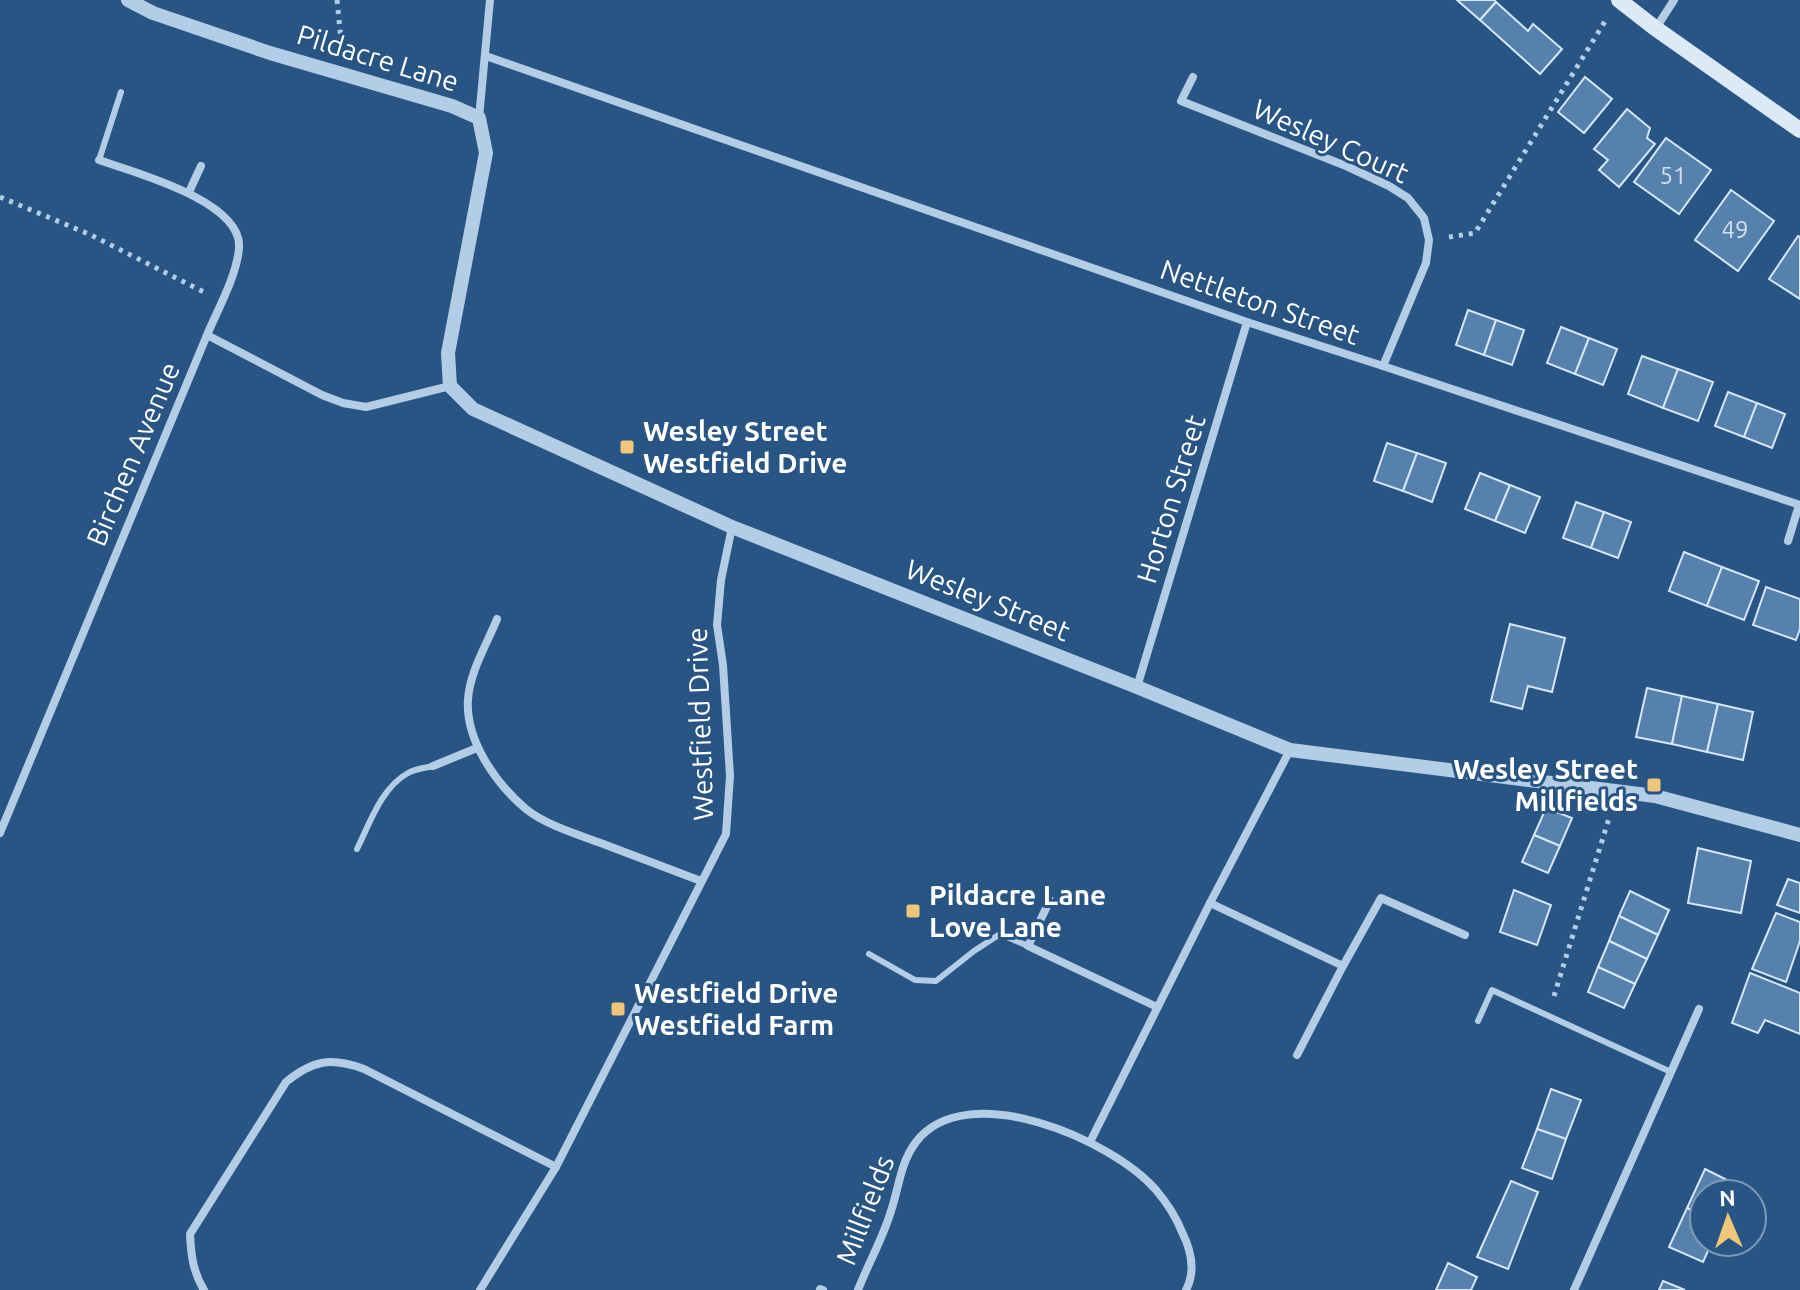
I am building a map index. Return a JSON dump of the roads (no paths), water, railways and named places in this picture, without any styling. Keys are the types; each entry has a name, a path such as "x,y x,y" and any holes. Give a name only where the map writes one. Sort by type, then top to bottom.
{"main road":[{"path":"1615,6 1655,28 1800,130"}],"street":[{"name":"Pildacre Lane","path":"128,0 153,13 344,75 452,106 479,118"},
{"path":"450,386 448,353 486,153 479,118 490,0"},
{"path":"1655,28 1674,0"},
{"name":"Pildacre Lane","path":"486,56 709,133"},
{"name":"Wesley Court","path":"1193,77 1181,101 1332,160 1389,186 1408,198 1424,218 1429,240 1426,263 1383,366"},
{"name":"Nettleton Street","path":"709,133 1247,322 1800,505 1788,541"},
{"path":"99,160 189,192 234,226 240,244 236,265 207,335"},
{"path":"189,192 201,166"},
{"name":"Horton Street","path":"1137,687 1247,322"},
{"name":"Birchen Avenue","path":"0,833 207,335 343,403 366,407 450,386"},
{"name":"Wesley Street","path":"450,386 473,409 732,527 1290,750 1655,796 1800,835"},
{"name":"Westfield Drive","path":"480,1290 556,1167 726,834 730,776 723,665 717,625 721,580 732,527"},
{"path":"497,619 472,679 468,701 477,748 506,789 528,811 565,830 701,881"},
{"path":"433,766 477,748"},
{"path":"1090,1142 1290,750"},
{"path":"1297,1055 1381,898 1465,935"},
{"path":"1050,900 1028,946 1157,1007"},
{"path":"1210,903 1343,966"},
{"path":"1574,1290 1699,1009"},
{"path":"204,1290 197,1279 191,1256 190,1234 286,1082 304,1067 343,1061 364,1069 556,1167"},
{"name":"Millfields","path":"858,1290 891,1211 900,1172 916,1142 938,1123 971,1113 1006,1115 1050,1126 1090,1142 1125,1164 1155,1189 1177,1220 1191,1251 1190,1282 1186,1290"}],"lane":[{"path":"99,160 121,92"},
{"path":"357,849 381,800 395,783 410,771 433,766"},
{"path":"869,954 915,980 936,981 1000,934 1028,946"},
{"path":"1478,1021 1492,990 1671,1072"}],"place":[{"name":"Wesley Street Westfield Drive","path":"627,447"},
{"name":"Wesley Street Millfields","path":"1654,785"},
{"name":"Pildacre Lane Love Lane","path":"913,911"},
{"name":"Westfield Drive Westfield Farm","path":"618,1009"}]}
